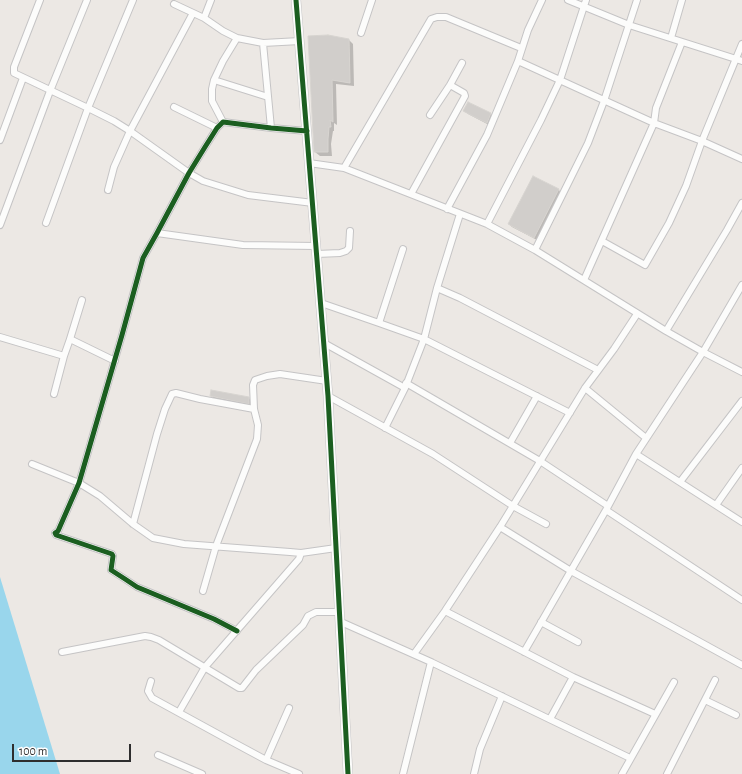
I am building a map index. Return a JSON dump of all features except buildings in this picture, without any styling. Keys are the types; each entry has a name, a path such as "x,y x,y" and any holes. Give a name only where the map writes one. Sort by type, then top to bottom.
{"street":[{"path":"40,0 13,70 14,73 88,108 130,131 188,173 203,181 248,195 312,203"},
{"path":"0,225 50,90 88,0"},
{"path":"46,223 88,108 133,0"},
{"path":"204,18 211,0"},
{"path":"296,0 327,380 348,774"},
{"path":"361,33 372,0"},
{"path":"447,209 487,136 518,61 521,48 542,0"},
{"path":"568,0 586,3 629,25 739,59"},
{"path":"535,250 588,143 604,101 637,0"},
{"path":"671,38 682,0"},
{"path":"488,224 560,80 586,3"},
{"path":"174,4 204,18 223,31 237,38 263,43 300,41"},
{"path":"108,190 114,167 130,131 193,14"},
{"path":"344,168 431,19 446,17 521,48"},
{"path":"223,122 212,101 214,80 222,61 237,38"},
{"path":"584,280 654,123 656,108 682,42"},
{"path":"263,43 271,128"},
{"path":"602,241 645,265 669,223 686,186 702,142 739,59 742,44"},
{"path":"518,61 654,123 742,159"},
{"path":"430,115 450,85 462,63"},
{"path":"0,140 23,78"},
{"path":"214,80 268,97"},
{"path":"411,194 466,96 464,93 450,85"},
{"path":"174,107 217,128"},
{"path":"223,122 307,131"},
{"path":"223,122 217,128 188,173 157,233 142,258 115,360 79,483 58,531 55,533 56,535 112,554 111,570 124,579 214,619 237,631"},
{"path":"309,163 344,168 488,224 535,250 666,331 742,372"},
{"path":"666,331 742,203"},
{"path":"385,428 406,386 424,339 437,288 460,214"},
{"path":"157,233 243,245 340,253 349,248 350,231"},
{"path":"379,322 403,249"},
{"path":"524,652 572,571 636,454 703,352 742,285"},
{"path":"437,288 460,298 598,370"},
{"path":"54,394 64,356 82,300"},
{"path":"320,303 379,322 424,339 570,413"},
{"path":"414,654 445,612 500,527 585,388 614,349 637,314"},
{"path":"0,337 64,356"},
{"path":"70,339 115,360"},
{"path":"324,343 406,386 540,461 742,600"},
{"path":"203,591 216,546 257,439 258,425 254,409 253,385 255,380 280,374 327,380"},
{"path":"585,388 646,438"},
{"path":"133,524 157,434 170,396 176,393 254,409"},
{"path":"328,396 434,454 513,506 546,524"},
{"path":"510,443 537,396"},
{"path":"680,482 742,401"},
{"path":"636,454 742,522"},
{"path":"32,464 79,483 100,496 133,524 153,538 184,544 301,553 336,548"},
{"path":"716,505 742,468"},
{"path":"500,527 572,571 742,665"},
{"path":"179,712 205,667 300,559 301,553"},
{"path":"62,652 145,636 159,640 239,688 242,688 256,670 303,625 308,616 316,612 340,612"},
{"path":"445,612 573,677 655,714"},
{"path":"340,622 414,654 630,758"},
{"path":"541,622 578,642"},
{"path":"403,774 431,662"},
{"path":"550,719 573,677"},
{"path":"667,774 715,680"},
{"path":"151,681 148,691 152,698 266,760 299,774"},
{"path":"622,774 674,682"},
{"path":"474,774 480,749 502,696"},
{"path":"705,700 736,715"},
{"path":"266,760 289,708"},
{"path":"158,755 202,774"}],"water":[{"path":"0,577 60,774 0,774"}],"cycle path":[{"path":"296,0 328,396 348,774"},
{"path":"237,631 214,619 137,587 111,570 112,554 56,535 55,533 58,531 79,483 143,258 189,173 205,147 217,128 223,122 307,131"}]}
